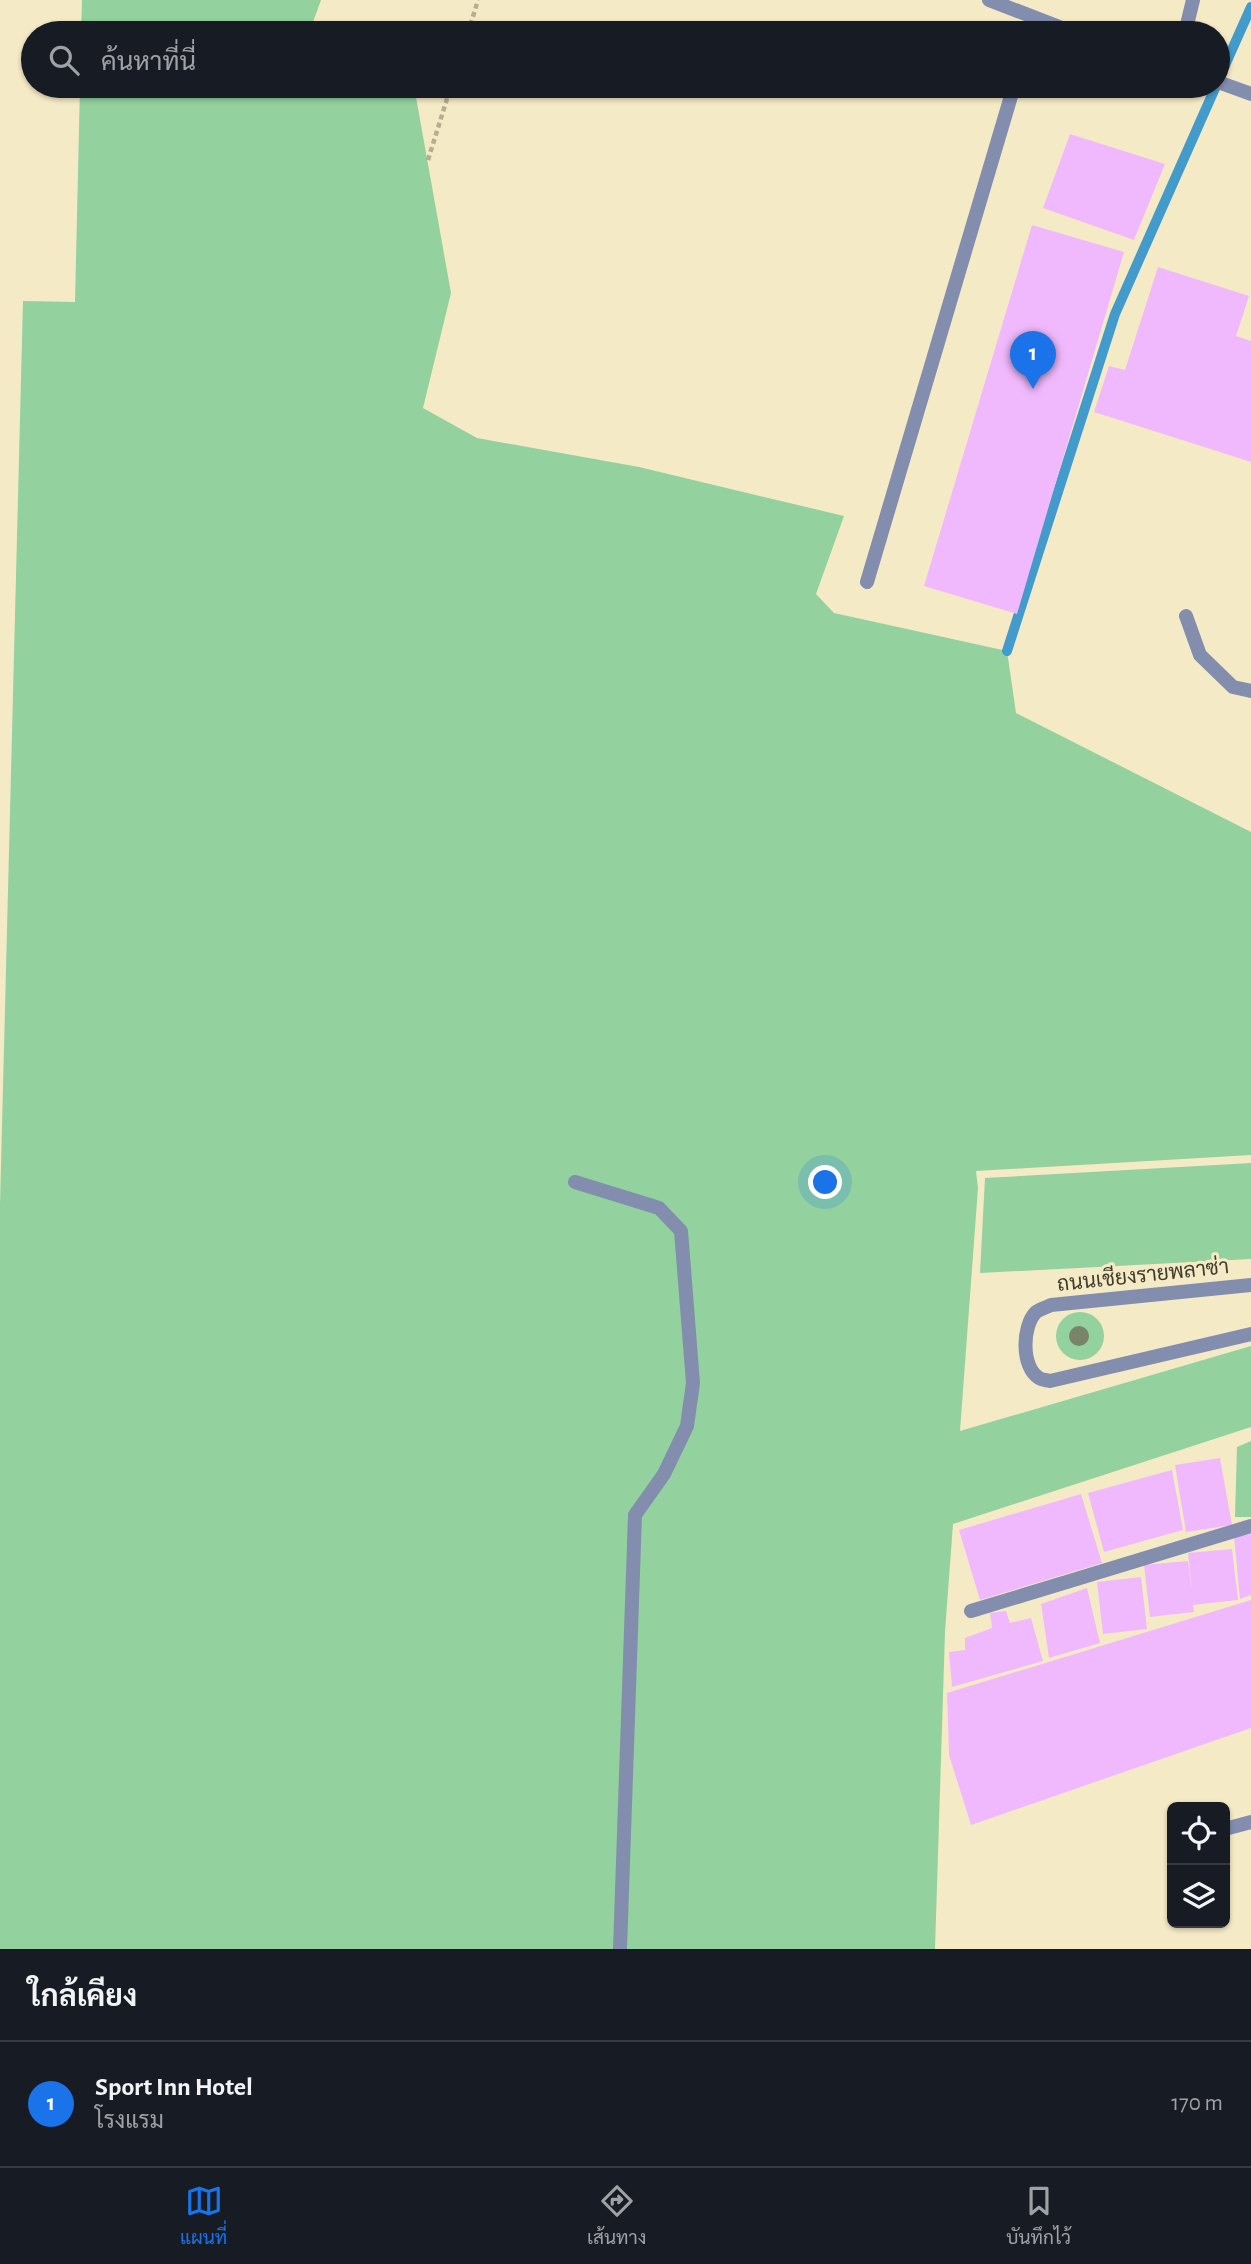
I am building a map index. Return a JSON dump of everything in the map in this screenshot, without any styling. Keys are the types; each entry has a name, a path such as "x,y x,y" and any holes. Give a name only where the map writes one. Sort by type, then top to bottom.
{"street":[{"path":"989,0 1023,21"},
{"path":"1188,21 1193,0"},
{"path":"1230,87 1251,94"},
{"path":"867,582 1010,98"},
{"path":"1185,616 1200,655 1233,687 1251,691"},
{"path":"575,1182 659,1209 681,1231 693,1383 687,1426 664,1474 635,1515 620,1949"},
{"name":"ถนนเชียงรายพลาซ่า","path":"1251,1285 1051,1305 1037,1312 1028,1327 1026,1350 1029,1364 1038,1377 1050,1381 1251,1334"},
{"path":"971,1611 1251,1526"},
{"path":"1230,1828 1251,1822"}],"path":[{"path":"472,21 478,0"},
{"path":"428,160 447,98"}],"green space":[{"path":"82,0 321,0 313,21 81,21"},
{"path":"80,98 416,98 451,293 423,408 477,438 639,467 844,516 816,594 834,613 1007,651 1016,713 1251,832 1251,1155 976,1171 978,1188 960,1431 1251,1346 1251,1427 953,1524 945,1632 935,1949 0,1949 0,1205 23,301 75,302"},
{"path":"1251,1163 1251,1259 980,1273 985,1178"},
{"path":"1080,1312 1097,1319 1104,1336 1097,1353 1080,1360 1063,1353 1056,1336 1063,1319"},
{"path":"1251,1441 1251,1517 1235,1517 1237,1447"}],"building":[{"path":"1070,134 1165,164 1134,240 1043,208"},
{"path":"1032,225 1124,252 1017,614 924,586"},
{"path":"1158,267 1249,296 1236,336 1251,341 1251,462 1094,412 1109,366 1125,370"},
{"path":"1220,1458 1232,1525 1186,1532 1175,1465"},
{"path":"1172,1470 1183,1530 1104,1552 1088,1493"},
{"path":"1081,1494 1102,1563 980,1600 959,1530"},
{"path":"1251,1534 1251,1595 1240,1599 1234,1536"},
{"path":"1232,1549 1238,1600 1193,1605 1194,1612 1150,1617 1144,1565 1188,1561 1192,1590 1188,1553"},
{"path":"1141,1577 1147,1629 1103,1634 1097,1582"},
{"path":"1087,1588 1100,1643 1049,1658 1041,1604"},
{"path":"1251,1600 1251,1728 971,1825 949,1755 947,1693"},
{"path":"1006,1611 1010,1623 1031,1618 1043,1661 952,1687 949,1652 965,1650 965,1638 992,1628 990,1613"}],"waterway":[{"path":"1230,54 1251,7"},
{"path":"1007,651 1115,314 1211,98"}],"place":[{"name":"Sport Inn Hotel","path":"1033,389"}]}
